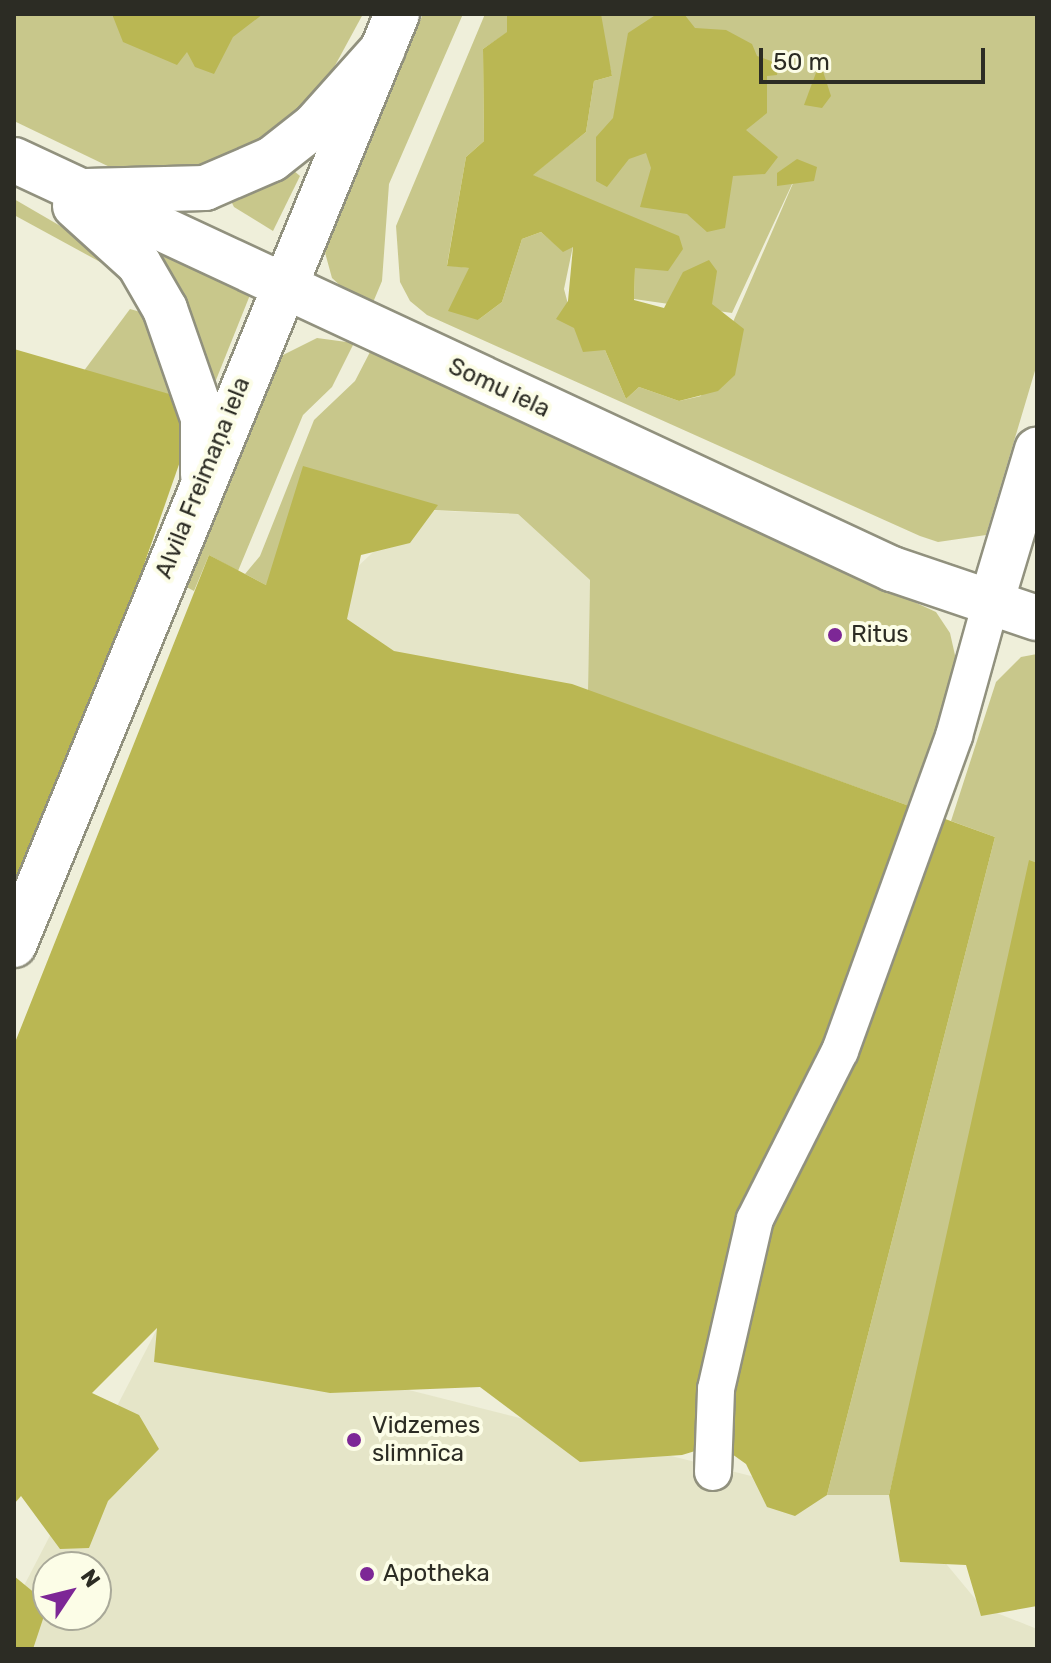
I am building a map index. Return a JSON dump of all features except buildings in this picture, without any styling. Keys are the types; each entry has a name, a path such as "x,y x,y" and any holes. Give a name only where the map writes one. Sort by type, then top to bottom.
{"main road":[{"path":"76,191 205,188 272,159 315,125 390,31"},
{"name":"Alvila Freimaņa iela","path":"14,945 203,475 390,31"},
{"path":"14,162 98,222 139,264 189,363 203,418 203,475"},
{"name":"Somu iela","path":"14,162 892,569 1037,618"},
{"path":"991,603 1037,450"}],"street":[{"path":"713,1472 716,1389 755,1219 840,1051 954,736 991,603"}],"shaded area":[{"path":"14,14 363,14 306,119 256,152 173,178 116,170 14,121"},
{"path":"112,14 263,14 233,37 214,74 195,67 187,52 177,65 123,42"},
{"path":"423,14 463,14 389,184 382,281 369,312 332,278 324,249"},
{"path":"485,14 507,14 508,32 483,49 484,141 466,157 447,265 469,268 478,320 502,302 522,239 541,232 563,251 573,246 564,289 574,327 605,350 626,399 639,387 679,401 701,396 800,167 732,313 634,299 635,268 664,232 532,175 586,132 594,81 612,76 598,16 1037,14 1037,364 986,535 938,542 920,536 427,315 410,301 400,282 396,226"},
{"path":"507,14 601,14 612,76 594,81 586,132 533,175 679,236 683,249 668,271 635,268 634,300 664,308 683,272 709,260 717,271 712,304 744,329 735,375 718,391 679,401 639,387 626,399 605,350 583,352 574,328 556,319 568,301 573,247 563,252 541,232 522,239 502,302 478,320 448,311 469,268 447,266 466,157 484,141 483,49 507,32"},
{"path":"657,14 684,14 695,28 726,30 752,44 757,56 779,64 777,75 767,76 767,113 746,130 778,157 765,174 733,176 725,228 707,232 687,214 640,207 651,168 646,153 629,159 607,187 596,181 596,137 613,118 628,33"},
{"path":"820,62 831,96 822,108 804,105"},
{"path":"797,159 817,167 814,181 777,186 777,173"},
{"path":"287,165 300,176 273,231 234,207 230,199"},
{"path":"14,199 119,260 124,275 14,215"},
{"path":"165,252 250,295 216,380 208,381 156,258"},
{"path":"130,309 144,313 190,400 83,372"},
{"path":"317,338 354,343 332,387 303,415 238,571 209,555 194,591 181,584 273,360"},
{"path":"14,349 190,400 191,430 56,817 14,914"},
{"path":"370,352 936,612 950,633 957,664 912,807 588,691 590,580 518,514 433,510 266,585 245,574 260,556 314,420 355,381"},
{"path":"303,466 438,505 410,543 361,555 347,619 394,651 572,684 995,837 827,1495 795,1516 767,1507 746,1464 718,1444 682,1455 580,1462 480,1387 330,1393 154,1362 157,1328 92,1393 139,1415 159,1449 108,1501 89,1548 60,1549 21,1496 14,1504 14,1045 209,555 266,585"},
{"path":"418,510 518,514 590,580 588,695 418,767 321,601"},
{"path":"1037,654 1037,863 889,1495 827,1495 995,837 951,821 996,682 1021,657"},
{"path":"1029,860 1037,863 1037,1606 981,1616 966,1565 900,1562 889,1495"},
{"name":"Vidzemes slimnīca","path":"158,1327 827,1495 889,1495 982,1607 1037,1629 1037,1649 14,1649 14,1605 32,1570 32,1631 112,1631 112,1551 42,1551"},
{"path":"14,1576 32,1591 32,1631 39,1631 33,1649 14,1649"}],"place":[{"name":"Ritus","path":"835,635"},
{"name":"Vidzemes slimnīca","path":"354,1440"},
{"name":"Apotheka","path":"367,1574"}]}
